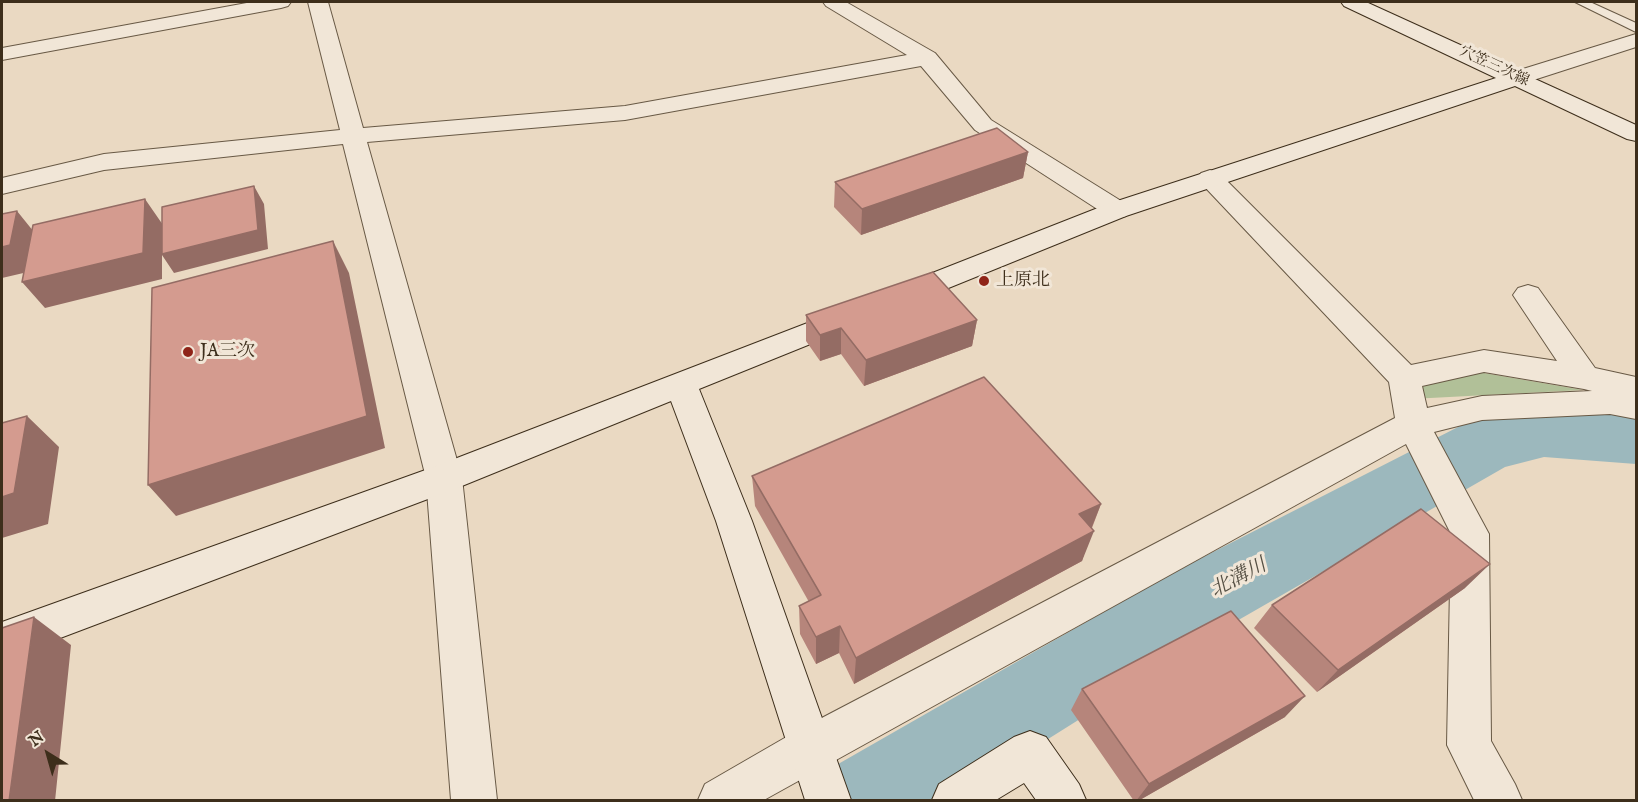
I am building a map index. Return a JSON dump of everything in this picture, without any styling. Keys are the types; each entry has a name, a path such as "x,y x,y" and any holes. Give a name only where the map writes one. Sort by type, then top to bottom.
{"street":[{"path":"2,54 281,2"},
{"path":"318,2 444,478 474,801"},
{"path":"833,2 927,58 983,125 1117,210"},
{"name":"穴笠三次線","path":"1351,2 1636,134"},
{"path":"2,641 444,478 1117,210 1636,40"},
{"path":"2,186 105,162 353,136 625,113 927,58"},
{"path":"1210,178 1404,378 1413,424 1470,534 1469,745 1499,801"},
{"path":"1527,294 1584,377"},
{"path":"1404,378 1484,361 1584,377 1636,389"},
{"path":"681,384 734,521 828,801"},
{"path":"722,801 811,748 1413,424 1482,408 1610,402 1636,408"},
{"path":"955,801 1030,753 1063,801"}],"lane":[{"path":"1581,2 1636,28"}],"green space":[{"path":"1478,372 1583,390 1411,399 1404,378"}],"building":[{"path":"997,128 1028,152 862,209 835,182"},
{"path":"254,186 258,230 162,254 162,207"},
{"path":"145,199 143,253 22,282 33,225"},
{"path":"17,211 10,245 2,247 2,214"},
{"path":"333,241 367,416 148,485 152,288"},
{"path":"933,272 977,320 866,360 841,328 820,335 806,315"},
{"path":"984,377 1101,504 1079,514 1094,531 856,658 840,626 816,637 799,606 821,595 752,476"},
{"path":"27,416 14,493 2,497 2,423"},
{"path":"1421,509 1490,564 1338,670 1272,605"},
{"path":"1231,611 1305,696 1149,784 1082,689"},
{"path":"34,617 9,801 2,801 2,628"}],"waterway":[{"name":"北溝川","path":"866,800 1199,600 1485,445 1544,430 1636,437"}],"place":[{"name":"上原北","path":"984,281"},
{"name":"JA三次","path":"188,352"}]}
